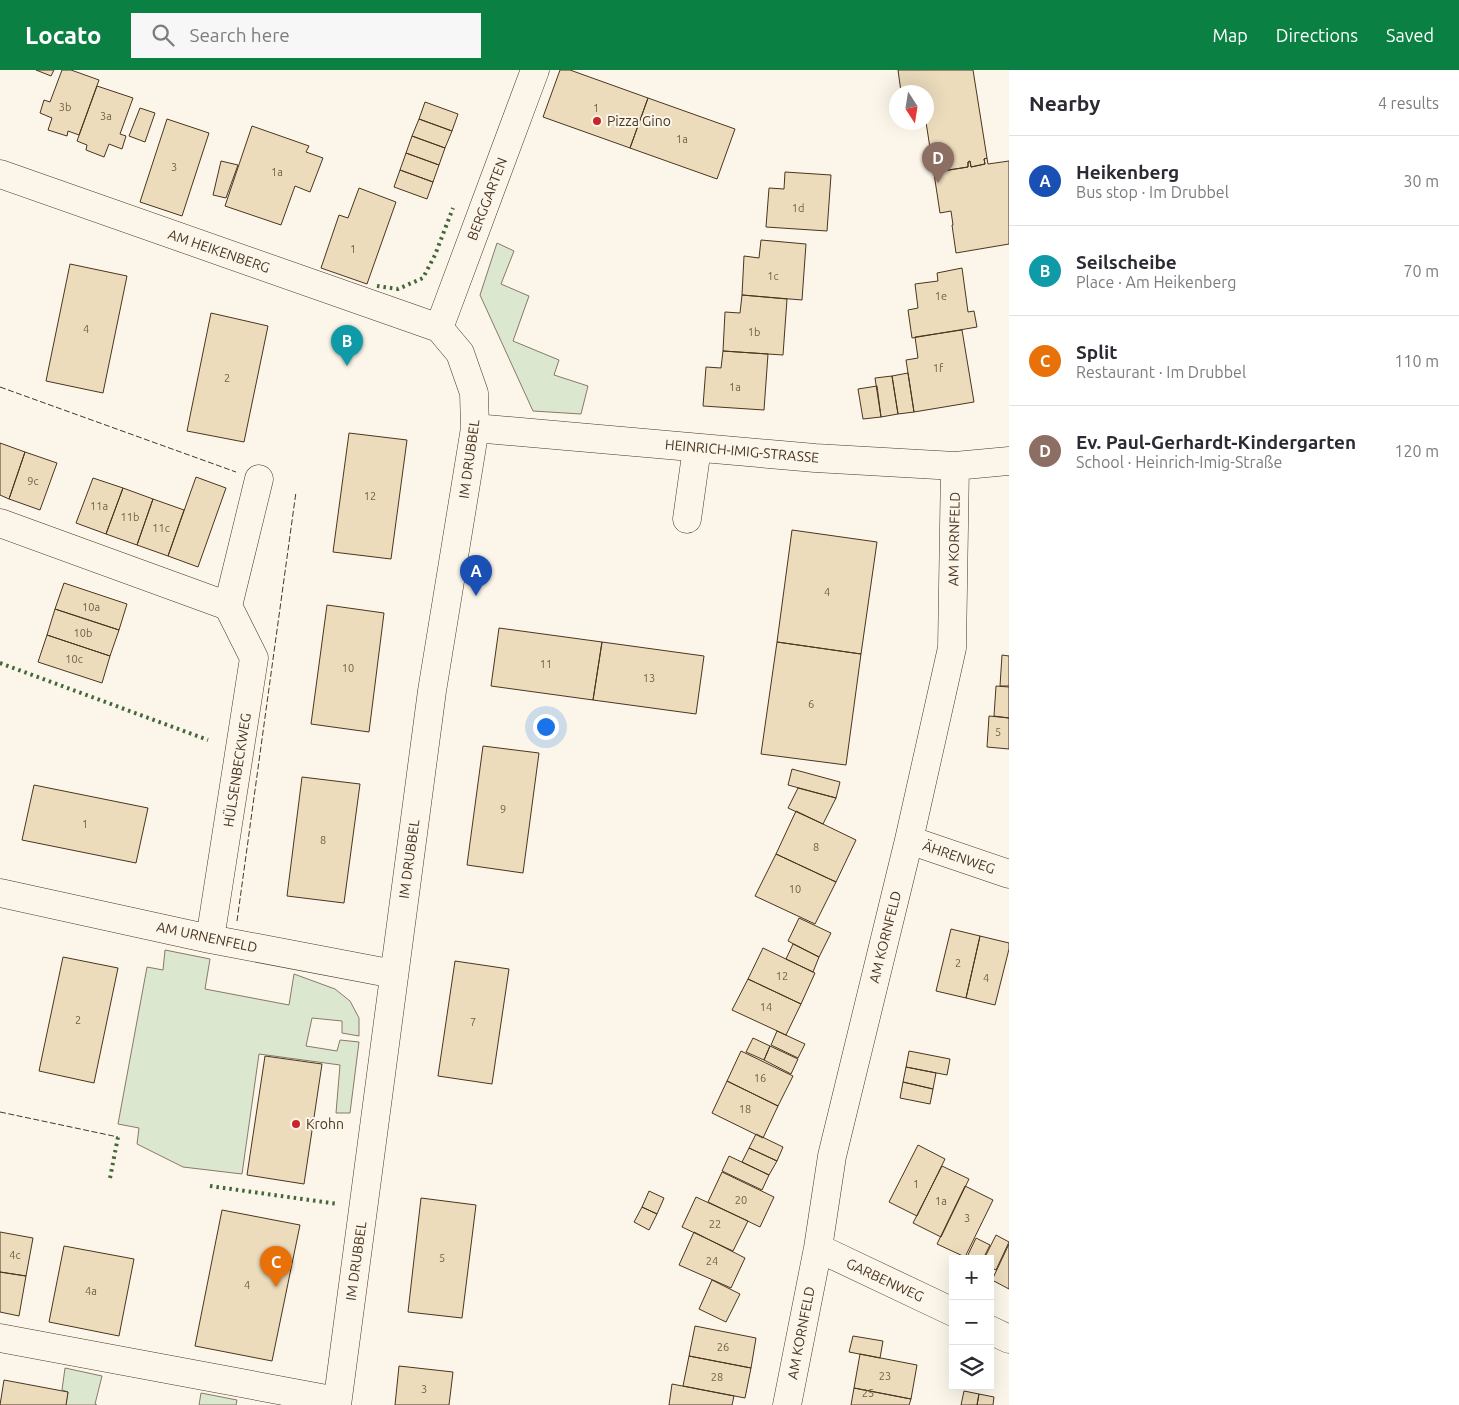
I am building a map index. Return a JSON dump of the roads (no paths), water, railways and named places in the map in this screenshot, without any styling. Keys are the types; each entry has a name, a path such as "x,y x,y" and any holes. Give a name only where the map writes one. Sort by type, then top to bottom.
{"street":[{"name":"BERGGARTEN","path":"439,328 535,70"},
{"name":"AM HEIKENBERG","path":"0,174 439,328"},
{"name":"IM DRUBBEL","path":"0,1338 337,1403 432,691 475,428 474,393 460,352 439,328"},
{"name":"HEINRICH-IMIG-STRASSE","path":"475,428 815,458 955,466 1009,461"},
{"path":"687,519 697,448"},
{"name":"AM KORNFELD","path":"787,1405 818,1248 832,1156 909,840 952,648 955,466"},
{"path":"0,523 228,606 258,479"},
{"name":"HÜLSENBECKWEG","path":"210,939 254,658 228,606"},
{"name":"ÄHRENWEG","path":"909,840 1009,874"},
{"name":"AM URNENFELD","path":"7,893 210,939 394,974"},
{"name":"GARBENWEG","path":"818,1248 949,1310"},
{"path":"994,1332 1009,1339"}],"place":[{"name":"Pizza Gino","path":"597,121"},
{"name":"Ev. Paul-Gerhardt-Kindergarten","path":"938,183"},
{"name":"Seilscheibe","path":"347,366"},
{"name":"Heikenberg","path":"476,596"},
{"name":"Krohn","path":"296,1124"},
{"name":"Split","path":"276,1287"}]}
